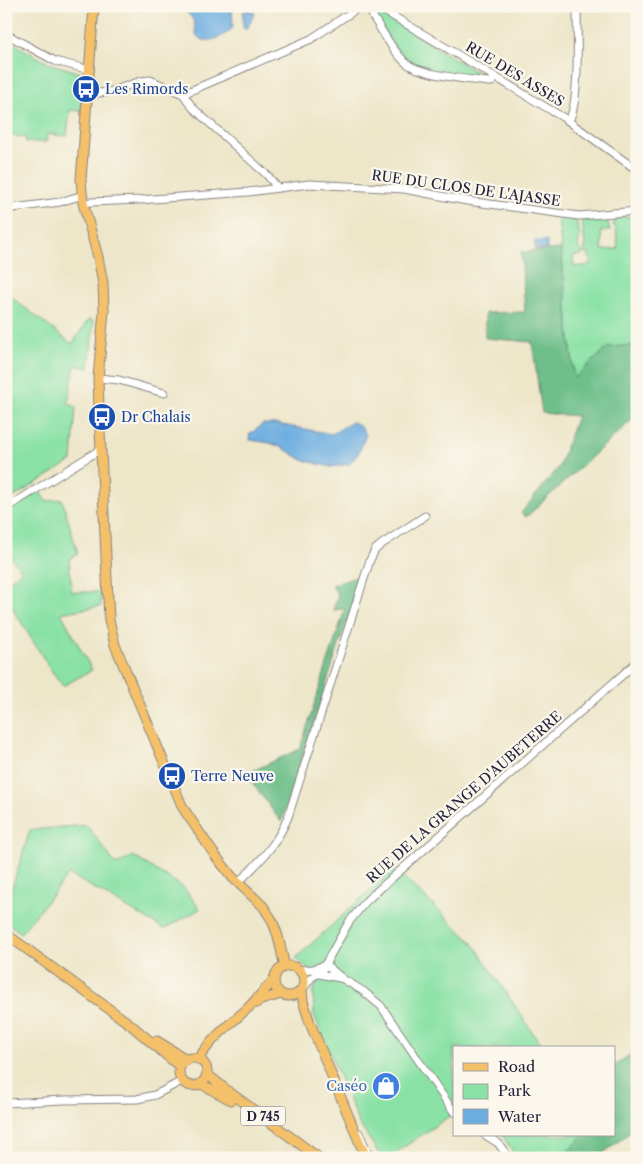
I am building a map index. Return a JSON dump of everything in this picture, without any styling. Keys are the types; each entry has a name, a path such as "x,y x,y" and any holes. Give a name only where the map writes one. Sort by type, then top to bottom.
{"main road":[{"path":"94,6 81,180 83,199 103,283 104,311 98,378 109,620 115,645 183,808 214,854 238,883 263,906 272,920 278,936 285,967"},
{"path":"6,934 131,1026 179,1066"},
{"path":"199,1058 218,1034 250,1006 274,980 279,971 285,967 293,967 300,970 304,978 303,1001 310,1023 366,1158"},
{"path":"274,980 276,988 281,994 290,997 303,989"},
{"path":"250,1006 261,1000 281,994"},
{"path":"131,1026 186,1059"},
{"path":"190,1057 199,1058 206,1065 207,1074 201,1084 189,1086 182,1081 179,1074 179,1066 190,1057"},
{"name":"D 745","path":"207,1074 319,1158"},
{"name":"D 745","path":"201,1084 224,1095 311,1158"}],"street":[{"path":"183,94 311,39 361,6"},
{"path":"375,6 371,10 373,17 398,54 410,66 430,72 488,82 492,82 496,77"},
{"name":"RUE DES ASSES","path":"375,6 568,121 637,170"},
{"path":"568,121 572,114 576,82 577,6"},
{"path":"6,34 55,61 90,70"},
{"path":"88,94 109,92 141,81 150,80 183,94 192,108 268,175 277,187"},
{"name":"RUE DU CLOS DE L'AJASSE","path":"6,209 83,199 91,202 139,200 248,192 309,184 404,189 468,201 580,216 637,211"},
{"path":"98,378 119,380 164,393"},
{"path":"6,508 101,449"},
{"path":"238,883 271,848 281,833 288,817 370,560 375,550 424,516"},
{"name":"RUE DE LA GRANGE D'AUBETERRE","path":"303,989 311,978 318,974 326,965 349,922 368,900 637,662"},
{"path":"300,970 326,965 381,1006 453,1111"},
{"path":"318,974 343,979"},
{"path":"6,1103 64,1100 137,1100 182,1081"},
{"path":"350,1118 364,1142 370,1158"},
{"path":"486,1136 498,1144 509,1158"}],"green space":[{"path":"378,15 382,15 478,73 482,76 482,79 424,69 411,63 392,43 377,20"},
{"path":"6,39 48,63 81,73 84,77 81,111 70,110 67,136 47,134 46,142 26,142 25,137 6,135"},
{"path":"637,216 637,345 608,347 574,379 558,217 576,220 580,235 578,247 582,251 582,255 573,256 574,267 590,265 589,254 584,254 582,220 607,218 610,231 601,231 602,250 618,249 616,229 613,224 617,218"},
{"path":"561,249 574,378 608,347 637,345 637,419 633,419 526,517 521,513 559,467 577,416 542,413 532,342 485,338 485,313 525,312 521,252"},
{"path":"6,293 72,344 89,319 94,321 89,368 75,365 68,403 76,407 72,461 6,502"},
{"path":"39,491 46,501 62,499 78,554 69,559 72,592 100,592 101,606 61,613 92,670 63,686 6,598 6,583 22,571 6,551 6,512"},
{"path":"362,575 281,822 246,774 300,749 345,609 333,610 338,596 332,585"},
{"path":"87,825 116,865 133,856 183,887 200,909 164,929 69,874 21,933 6,922 6,907 30,830"},
{"path":"394,868 473,943 542,1046 453,1046 453,1114 388,1158 382,1158 358,1122 314,1015 313,991 319,980 296,958"},
{"path":"637,1050 637,1127 597,1158 561,1158 583,1136 616,1136 616,1065"},
{"path":"503,1136 584,1136 563,1158 517,1158"}],"water":[{"path":"182,6 232,6 233,27 227,33 212,40 202,39 196,34 193,20"},
{"path":"247,10 255,13 247,28 243,28 243,12"},
{"path":"535,241 547,241 547,249 535,249"},
{"path":"352,422 358,425 366,435 358,454 349,464 331,467 302,460 283,448 270,443 250,440 249,435 263,424 277,424 332,434"}],"place":[{"name":"Les Rimords","path":"86,89"},
{"name":"Dr Chalais","path":"102,417"},
{"name":"Terre Neuve","path":"172,776"},
{"name":"Caséo","path":"386,1086"}]}
